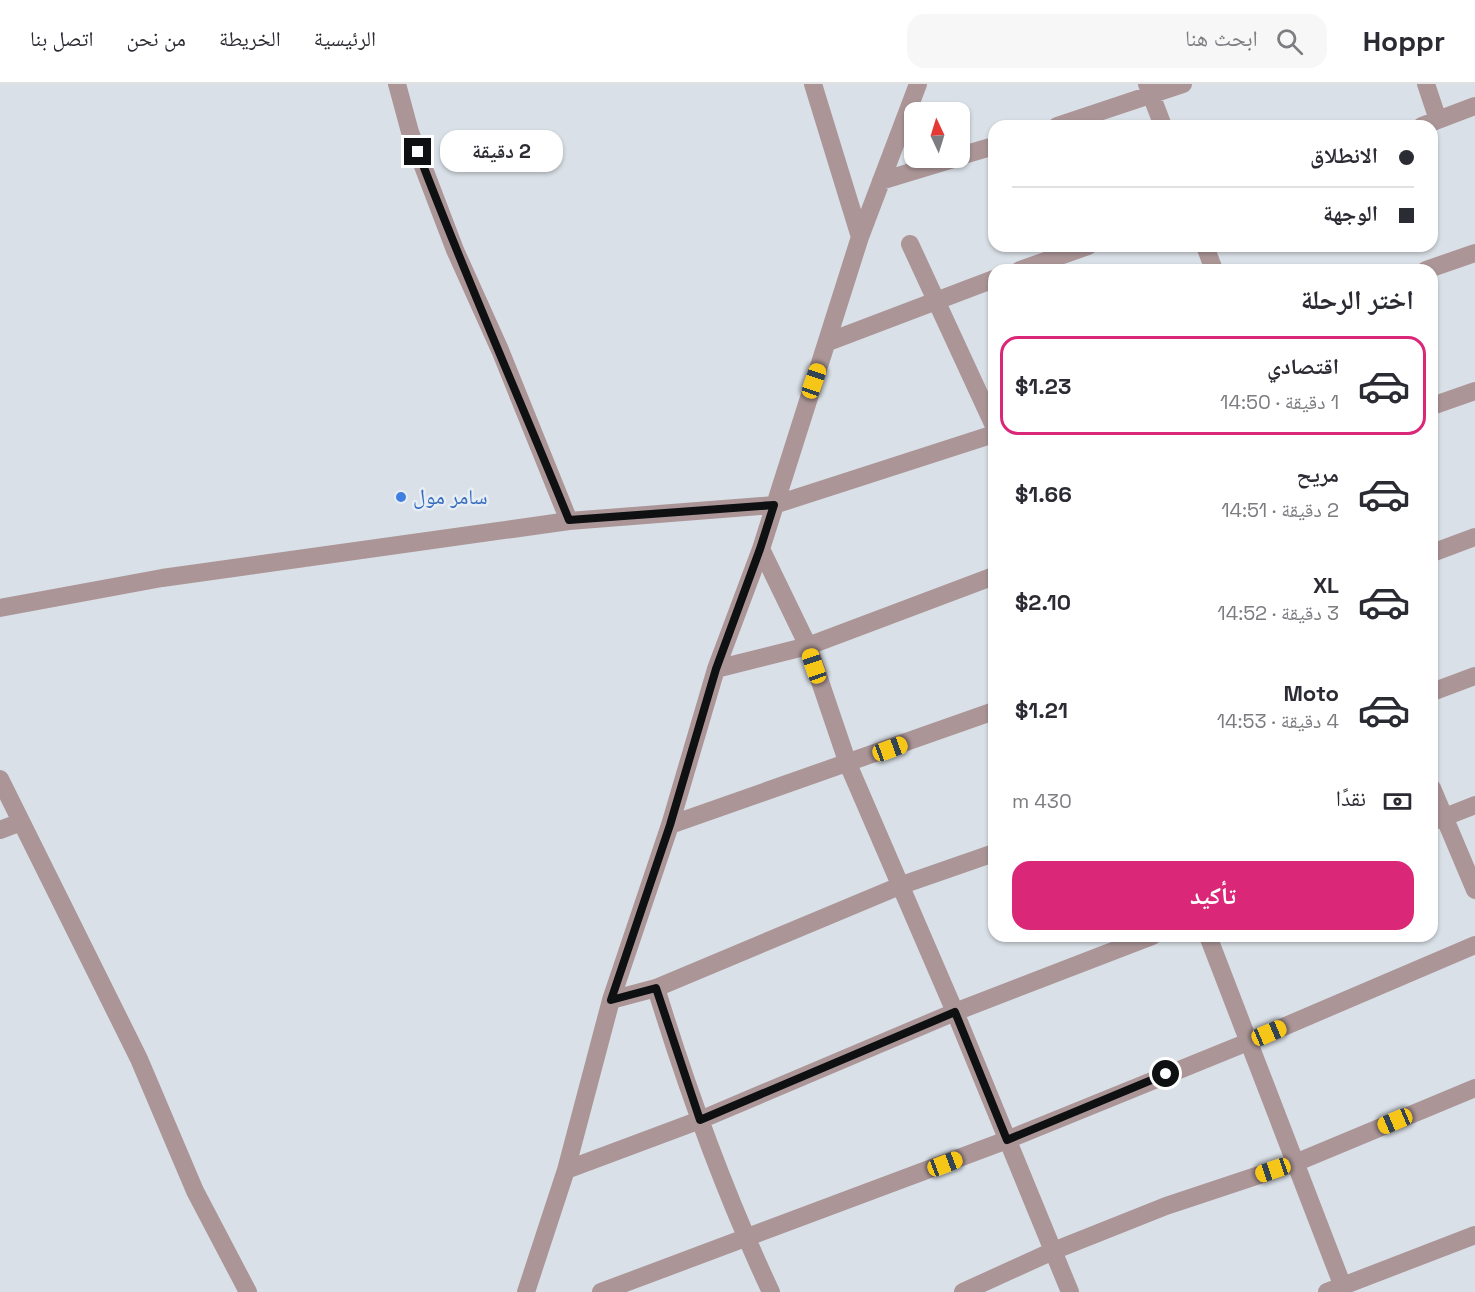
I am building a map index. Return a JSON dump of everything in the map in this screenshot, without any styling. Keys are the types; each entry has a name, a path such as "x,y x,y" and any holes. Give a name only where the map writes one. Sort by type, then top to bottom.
{"street":[{"path":"397,84 410,132 455,250 500,350 569,520"},
{"path":"813,84 860,237"},
{"path":"526,1292 566,1170 611,1000 670,825 716,669 760,549 860,237 918,84"},
{"path":"1073,120 1150,90 1183,84"},
{"path":"1426,84 1430,120"},
{"path":"1150,90 1161,120"},
{"path":"1438,120 1475,106"},
{"path":"970,153 988,148"},
{"path":"881,181 923,168"},
{"path":"910,244 988,413"},
{"path":"1037,264 1071,252"},
{"path":"1438,266 1475,253"},
{"path":"828,342 988,281"},
{"path":"1438,404 1475,391"},
{"path":"0,608 162,578 569,520 774,505 988,436"},
{"path":"1438,551 1475,537"},
{"path":"760,549 808,646 848,764 902,885 1070,1292"},
{"path":"716,669 808,646 988,578"},
{"path":"1438,690 1475,676"},
{"path":"670,825 988,713"},
{"path":"0,779 139,1059 195,1191 248,1292"},
{"path":"1475,806 1438,820 1475,890"},
{"path":"0,830 21,822"},
{"path":"611,1000 656,988 902,885 988,855"},
{"path":"566,1170 700,1120 955,1012 1136,942"},
{"path":"1210,942 1295,1163 1338,1290 1475,1235"},
{"path":"601,1292 1007,1140 1248,1042 1475,945"},
{"path":"656,988 700,1120 746,1237 771,1292"},
{"path":"963,1292 1053,1251 1166,1206 1295,1163 1475,1088"}],"place":[{"name":"سامر مول","path":"401,497"}],"route":[{"path":"418,152 455,250 500,350 569,520 774,505 716,669 670,825 611,1000 656,988 700,1120 955,1012 1007,1140 1166,1074"}]}
